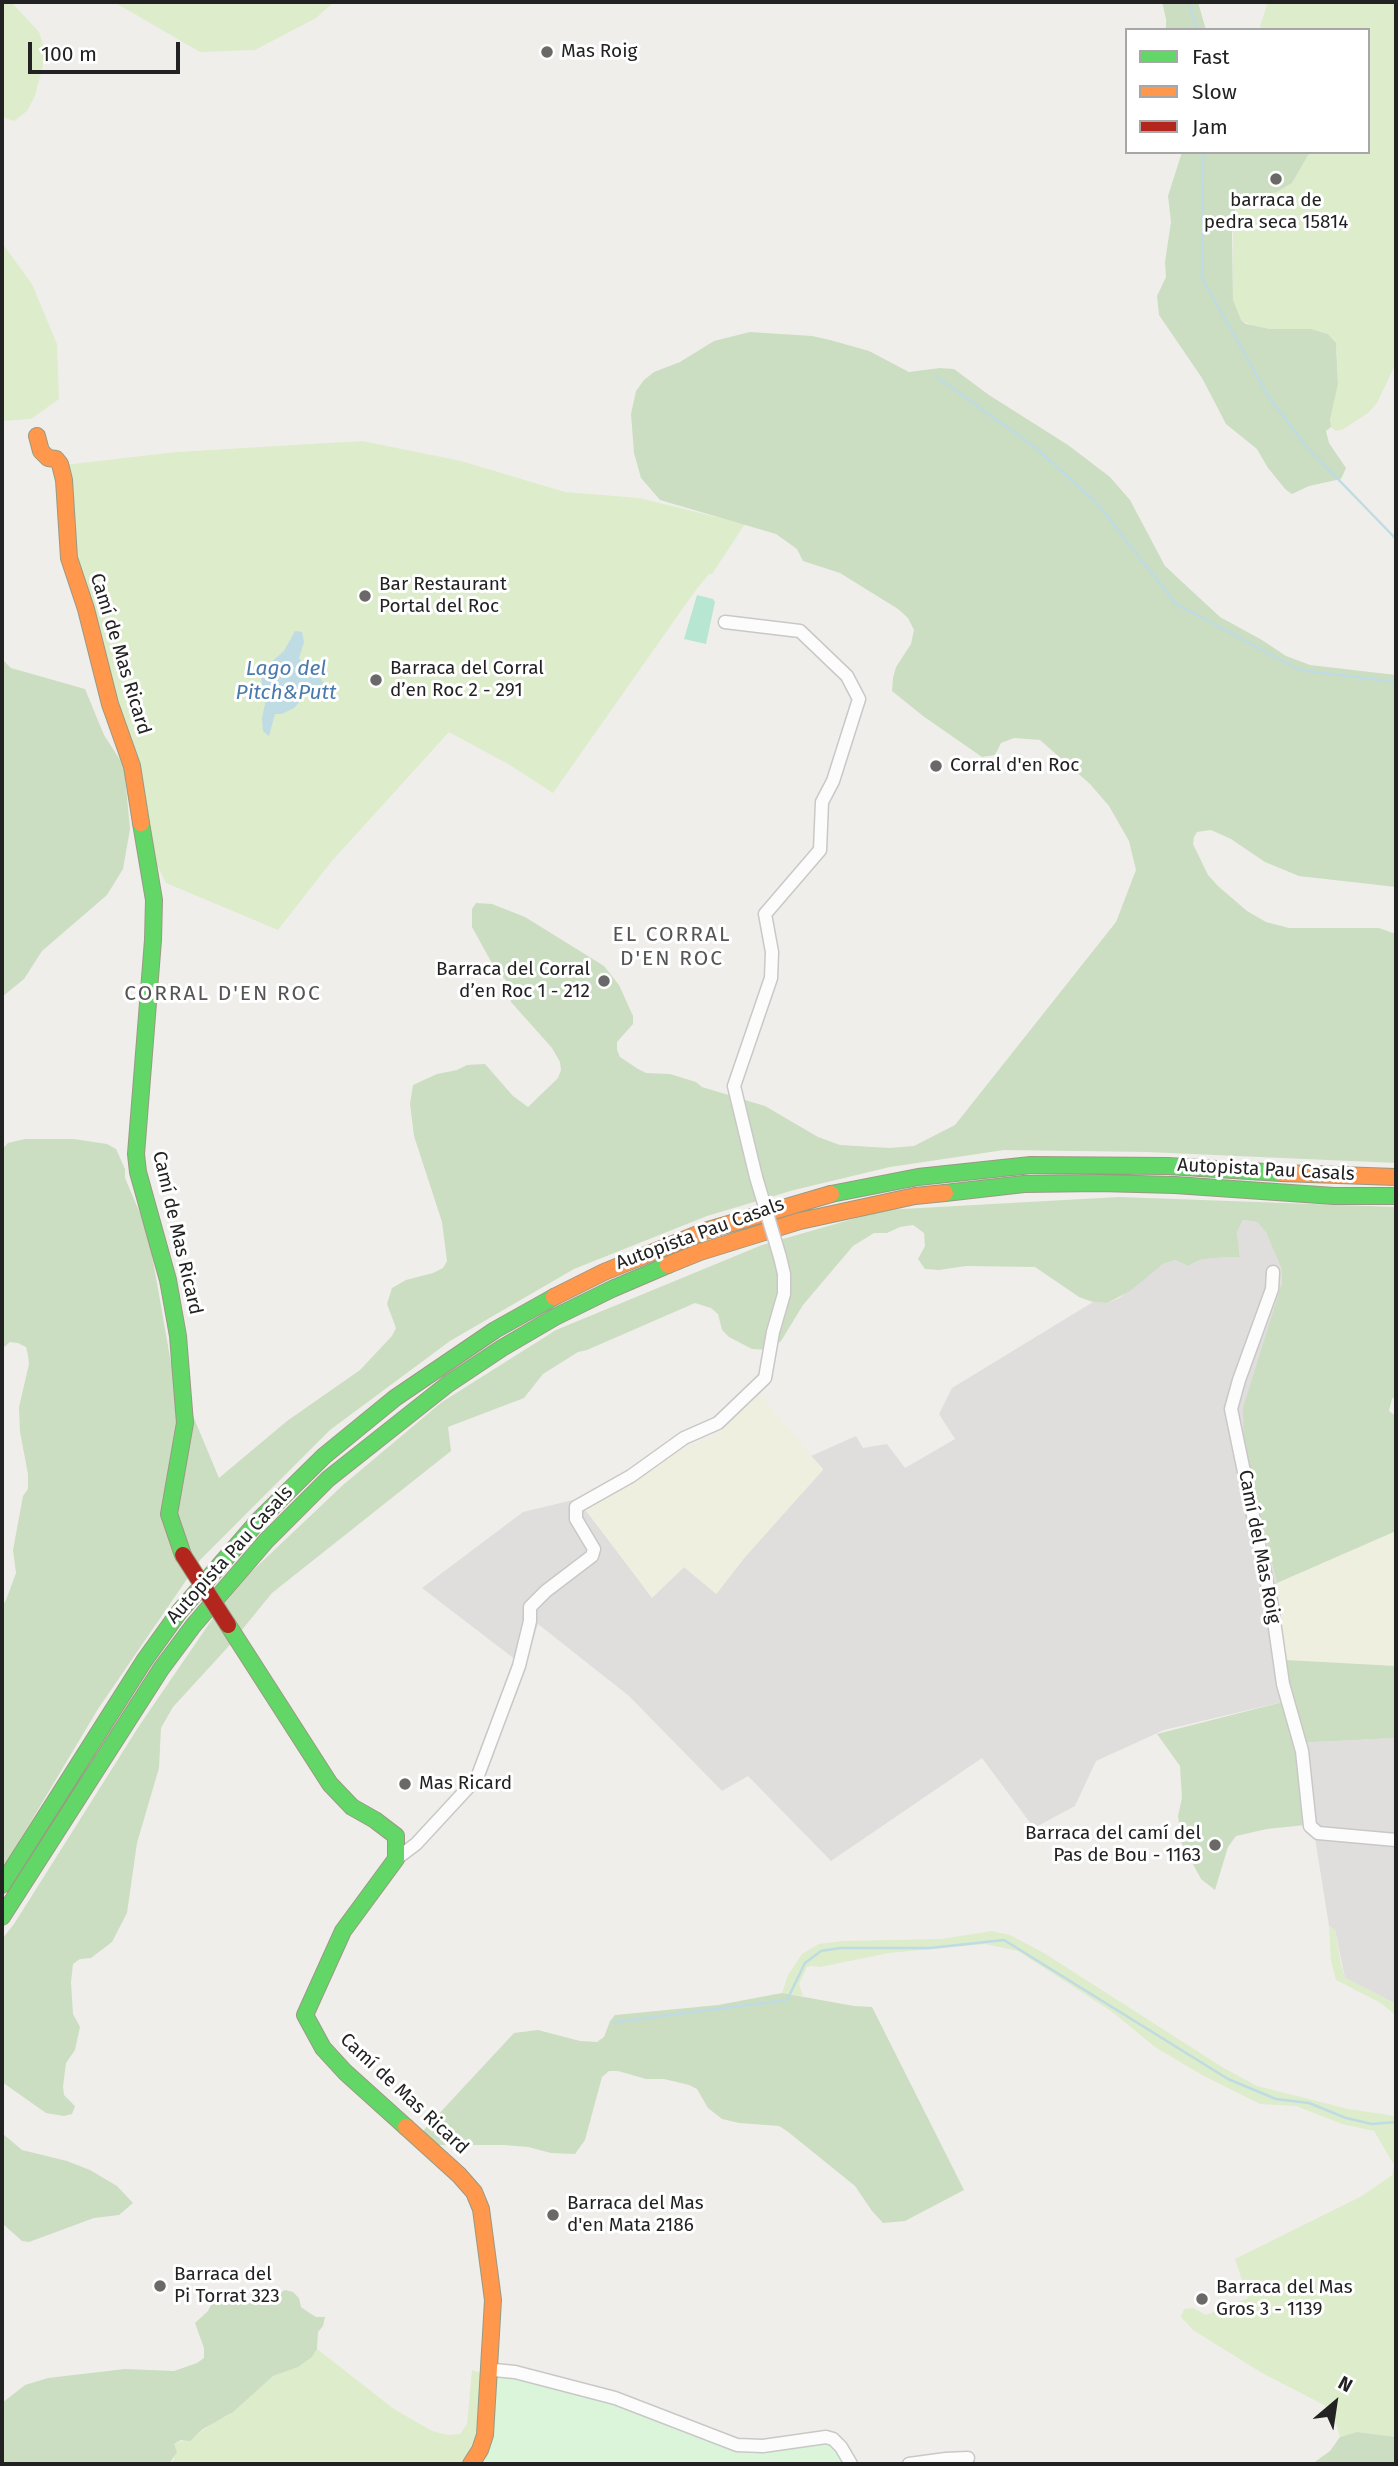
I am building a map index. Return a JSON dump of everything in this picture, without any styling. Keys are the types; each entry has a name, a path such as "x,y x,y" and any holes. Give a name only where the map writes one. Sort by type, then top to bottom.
{"main road":[{"name":"Camí de Mas Ricard","path":"37,436 41,451 60,464 64,480 69,558 86,609 110,704 132,766 154,901 136,1154 138,1172 168,1280 178,1336 185,1405 185,1423 169,1514 183,1555 331,1784 352,1807 396,1836 396,1859 343,1931 305,2015 323,2048 345,2072 451,2167 474,2192 481,2209 492,2280 489,2374 485,2435 471,2464"},
{"name":"Autopista Pau Casals","path":"2,1885 144,1661 180,1611 259,1521 324,1456 395,1398 495,1330 548,1300 604,1272 705,1231 812,1198 918,1177 1031,1165 1097,1164 1337,1177 1396,1177"},
{"name":"Autopista Pau Casals","path":"2,1917 161,1669 193,1626 266,1541 328,1479 399,1421 448,1384 555,1317 612,1289 700,1252 800,1221 915,1196 1024,1184 1099,1183 1175,1185 1334,1196 1396,1196"}],"street":[{"path":"396,1859 416,1844 477,1778 519,1666 530,1621 530,1607 546,1591 592,1556 594,1549 576,1519 576,1507 631,1476 684,1438 718,1423 765,1378 773,1332 784,1294 784,1275 734,1086 771,978 772,952 765,914 820,850 822,802 833,781 859,699 847,676 800,631 725,622"},
{"name":"Camí del Mas Roig","path":"1273,1272 1272,1289 1231,1409 1272,1607 1283,1684 1302,1751 1310,1826 1318,1833 1396,1840"},
{"path":"489,2374 494,2370 515,2372 615,2398 737,2445 763,2446 826,2437 833,2439 841,2447 851,2464"},
{"path":"909,2464 968,2458"}],"shaded area":[{"path":"1243,1220 1257,1222 1266,1231 1282,1270 1277,1583 1291,1700 1164,1730 1096,1761 1075,1806 1034,1828 982,1758 831,1861 748,1776 722,1791 629,1696 538,1624 525,1667 422,1588 523,1512 577,1499 652,1597 684,1567 717,1593 745,1557 823,1469 811,1456 856,1436 863,1448 887,1444 905,1468 955,1439 939,1414 952,1388 1093,1302 1107,1303 1119,1298 1163,1264 1175,1260 1188,1266 1200,1260 1240,1257 1237,1232"},
{"path":"1396,1738 1396,2004 1345,1978 1335,1930 1329,1926 1315,1838 1305,1825 1293,1743"}],"green space":[{"path":"2,2 11,2 39,32 44,48 43,65 35,96 27,111 14,121 2,117"},
{"path":"114,2 334,2 316,18 255,50 200,52"},
{"path":"1162,2 1198,2 1205,28 1166,28"},
{"path":"1268,2 1396,2 1396,363 1377,403 1368,413 1342,430 1336,431 1331,427 1330,420 1338,384 1337,351 1333,339 1328,334 1311,329 1270,329 1253,326 1241,320 1237,314 1233,300 1233,213 1239,202 1277,192 1292,183 1309,154 1370,154 1370,28 1260,26"},
{"path":"1181,154 1309,154 1292,183 1277,192 1239,202 1235,206 1232,233 1233,300 1241,320 1246,324 1270,329 1311,329 1328,334 1336,343 1338,384 1330,420 1331,427 1326,431 1329,443 1346,468 1341,479 1309,486 1292,494 1286,490 1257,449 1226,424 1202,378 1159,315 1157,296 1166,277 1165,262 1171,222 1168,196"},
{"path":"2,243 32,284 57,344 59,399 31,419 2,421"},
{"path":"750,332 812,336 830,340 869,351 909,372 954,369 989,395 1068,445 1110,477 1130,500 1165,566 1220,617 1286,656 1310,665 1396,675 1396,887 1299,876 1265,862 1231,839 1211,830 1197,832 1193,844 1208,875 1218,886 1247,911 1266,922 1289,928 1379,928 1396,934 1396,1163 1147,1152 1004,1150 890,1167 794,1190 707,1216 574,1269 450,1341 330,1430 200,1560 98,1709 2,1870 2,1606 16,1573 13,1550 23,1496 28,1489 19,1407 29,1364 28,1355 26,1347 18,1343 10,1342 2,1349 2,1149 8,1143 25,1139 74,1139 107,1144 116,1149 148,1232 171,1363 219,1478 287,1421 360,1370 392,1336 396,1328 387,1304 392,1288 406,1280 433,1273 443,1268 447,1261 442,1222 414,1136 410,1104 413,1085 467,1065 485,1064 513,1096 528,1107 558,1078 560,1062 552,1048 511,1002 509,984 493,965 472,927 472,909 476,903 492,904 525,917 604,966 619,985 633,1016 633,1024 617,1042 617,1050 620,1057 638,1069 646,1073 670,1074 696,1082 702,1087 765,1106 818,1137 840,1145 889,1148 914,1146 955,1125 1116,922 1136,870 1129,841 1109,806 1090,784 1040,740 1014,738 1001,743 995,755 982,757 892,691 896,667 911,644 914,630 908,618 898,609 840,573 803,561 797,549 776,534 660,500 641,478 634,453 631,414 636,391 644,380 654,372 680,362 714,341"},
{"path":"362,441 461,461 565,492 639,498 745,524 712,574 709,574 695,591 553,793 508,764 449,732 331,862 278,930 166,883 158,867 146,867 136,757 68,545 64,465 176,452"},
{"path":"697,595 715,602 706,644 684,639"},
{"path":"2,659 11,668 85,689 104,735 124,766 130,829 123,869 107,895 42,951 24,979 2,997"},
{"path":"1119,1197 1396,1207 1396,1396 1392,1399 1389,1411 1396,1416 1396,1531 1277,1583 1244,1449 1243,1408 1282,1283 1282,1270 1266,1232 1257,1222 1243,1220 1237,1232 1240,1257 1200,1260 1188,1266 1175,1260 1163,1264 1130,1291 1107,1303 1079,1297 1035,1267 966,1266 925,1269 918,1259 925,1246 924,1233 913,1225 887,1233 874,1233 853,1246 803,1305 781,1341 769,1350 752,1349 729,1337 722,1330 718,1314 711,1308 695,1303 578,1352 543,1374 524,1398 448,1427 451,1451 272,1593 228,1647 173,1707 161,1728 159,1768 137,1843 127,1913 112,1942 91,1958 80,1959 73,1964 73,2014 80,2027 75,2050 66,2063 63,2087 64,2095 75,2106 72,2114 64,2116 46,2113 2,2082 2,1939 139,1726 213,1618 249,1574 343,1485 442,1402 556,1330 762,1245 884,1210"},
{"path":"760,1394 823,1470 745,1557 716,1594 684,1567 652,1598 585,1509 674,1452 716,1435"},
{"path":"1396,1531 1396,1666 1286,1660 1277,1583"},
{"path":"1286,1660 1396,1666 1396,1738 1293,1743 1299,1768 1305,1825 1236,1836 1228,1847 1215,1890 1201,1879 1181,1842 1178,1816 1182,1798 1180,1766 1157,1734 1291,1700"},
{"path":"1329,1926 1335,1930 1345,1978 1396,2004 1396,2015 1379,2002 1336,1980 1331,1961"},
{"path":"992,1931 1010,1935 1044,1953 1222,2067 1257,2086 1348,2109 1396,2116 1396,2437 1357,2432 1340,2437 1334,2416 1324,2405 1262,2373 1193,2330 1181,2317 1184,2309 1193,2308 1206,2315 1248,2298 1235,2259 1362,2196 1392,2175 1394,2165 1374,2131 1342,2124 1296,2106 1260,2104 1202,2075 1155,2047 1111,2011 1018,1951 985,1944 889,1953 820,1967 811,1966 807,1967 799,1984 803,1996 782,1993 788,1975 802,1954 819,1944 941,1939"},
{"path":"782,1993 872,2007 964,2190 905,2221 883,2223 855,2186 779,2126 722,2119 708,2108 697,2089 689,2085 664,2079 646,2079 618,2071 609,2071 602,2077 585,2140 575,2154 504,2145 439,2145 422,2132 514,2033 538,2030 580,2041 597,2042 604,2037 615,2015 718,2005"},
{"path":"2,2133 22,2150 67,2161 90,2170 117,2186 133,2203 119,2215 94,2218 29,2242 22,2241 2,2223"},
{"path":"285,2290 293,2292 299,2298 301,2307 308,2312 316,2317 325,2317 318,2332 317,2349 312,2357 298,2367 273,2376 233,2412 203,2429 190,2441 181,2440 174,2444 177,2452 169,2464 2,2464 2,2403 25,2385 48,2378 125,2369 174,2371 197,2363 204,2358 204,2348 195,2323 208,2311 212,2303 221,2296 254,2303 263,2302"},
{"path":"317,2349 394,2409 432,2431 448,2435 460,2434 467,2424 472,2370 498,2378 495,2410 480,2464 169,2464 174,2460 174,2444 197,2435 218,2419 226,2417 273,2376 297,2367 312,2357"},
{"path":"498,2378 523,2378 619,2402 746,2451 830,2442 847,2464 480,2464 495,2410"},
{"path":"1357,2432 1396,2437 1396,2464 1312,2464 1330,2451 1340,2437"}],"water":[{"name":"Lago del Pitch&Putt","path":"295,631 302,632 304,642 299,658 311,675 321,679 326,686 304,697 294,708 282,714 275,714 269,736 263,731 262,718 266,699 261,671 284,651"}],"waterway":[{"path":"1189,2 1196,28"},
{"path":"1203,154 1202,278 1270,399 1306,446 1396,539"},
{"path":"937,377 1036,448 1096,502 1176,604 1300,670 1396,682"},
{"path":"615,2022 787,2000 805,1963 821,1951 840,1948 930,1948 1004,1940 1228,2079 1276,2099 1309,2103 1346,2118 1372,2124 1396,2122"}],"traffic: fast":[{"path":"141,823 154,900 136,1154 138,1172 168,1280 178,1336 185,1423 169,1514 183,1555"},
{"path":"831,1194 918,1177 1031,1165 1168,1166 1281,1173"},
{"path":"945,1193 1024,1184 1099,1183 1175,1185 1334,1196 1396,1196"},
{"path":"2,1917 161,1669 193,1626 266,1541 328,1479 448,1384 502,1348 555,1317 668,1265"},
{"path":"2,1885 144,1661 180,1611 259,1520 324,1456 395,1398 495,1330 554,1297"},
{"path":"228,1625 330,1784 352,1807 396,1836 396,1859 343,1931 305,2015 323,2048 345,2072 406,2127"}],"traffic: slow":[{"path":"37,436 41,451 60,464 64,480 69,558 86,609 110,704 132,766 141,823"},
{"path":"1281,1173 1396,1177"},
{"path":"668,1265 700,1252 800,1221 915,1196 945,1193"},
{"path":"554,1297 604,1272 705,1231 831,1194"},
{"path":"406,2127 459,2175 474,2192 481,2209 493,2300 485,2435 471,2464"}],"traffic: jam":[{"path":"183,1555 228,1625"}],"place":[{"name":"Mas Roig","path":"547,52"},
{"name":"barraca de pedra seca 15814","path":"1276,179"},
{"name":"Bar Restaurant Portal del Roc","path":"365,596"},
{"name":"Barraca del Corral d’en Roc 2 - 291","path":"376,680"},
{"name":"Corral d'en Roc","path":"936,766"},
{"name":"Barraca del Corral d’en Roc 1 - 212","path":"604,981"},
{"name":"Mas Ricard","path":"405,1784"},
{"name":"Barraca del camí del Pas de Bou - 1163","path":"1215,1845"},
{"name":"Barraca del Mas d'en Mata 2186","path":"553,2215"},
{"name":"Barraca del Pi Torrat 323","path":"160,2286"},
{"name":"Barraca del Mas Gros 3 - 1139","path":"1202,2299"}],"district":[{"name":"EL CORRAL D'EN ROC","path":"672,947"},
{"name":"CORRAL D'EN ROC","path":"223,994"}]}
